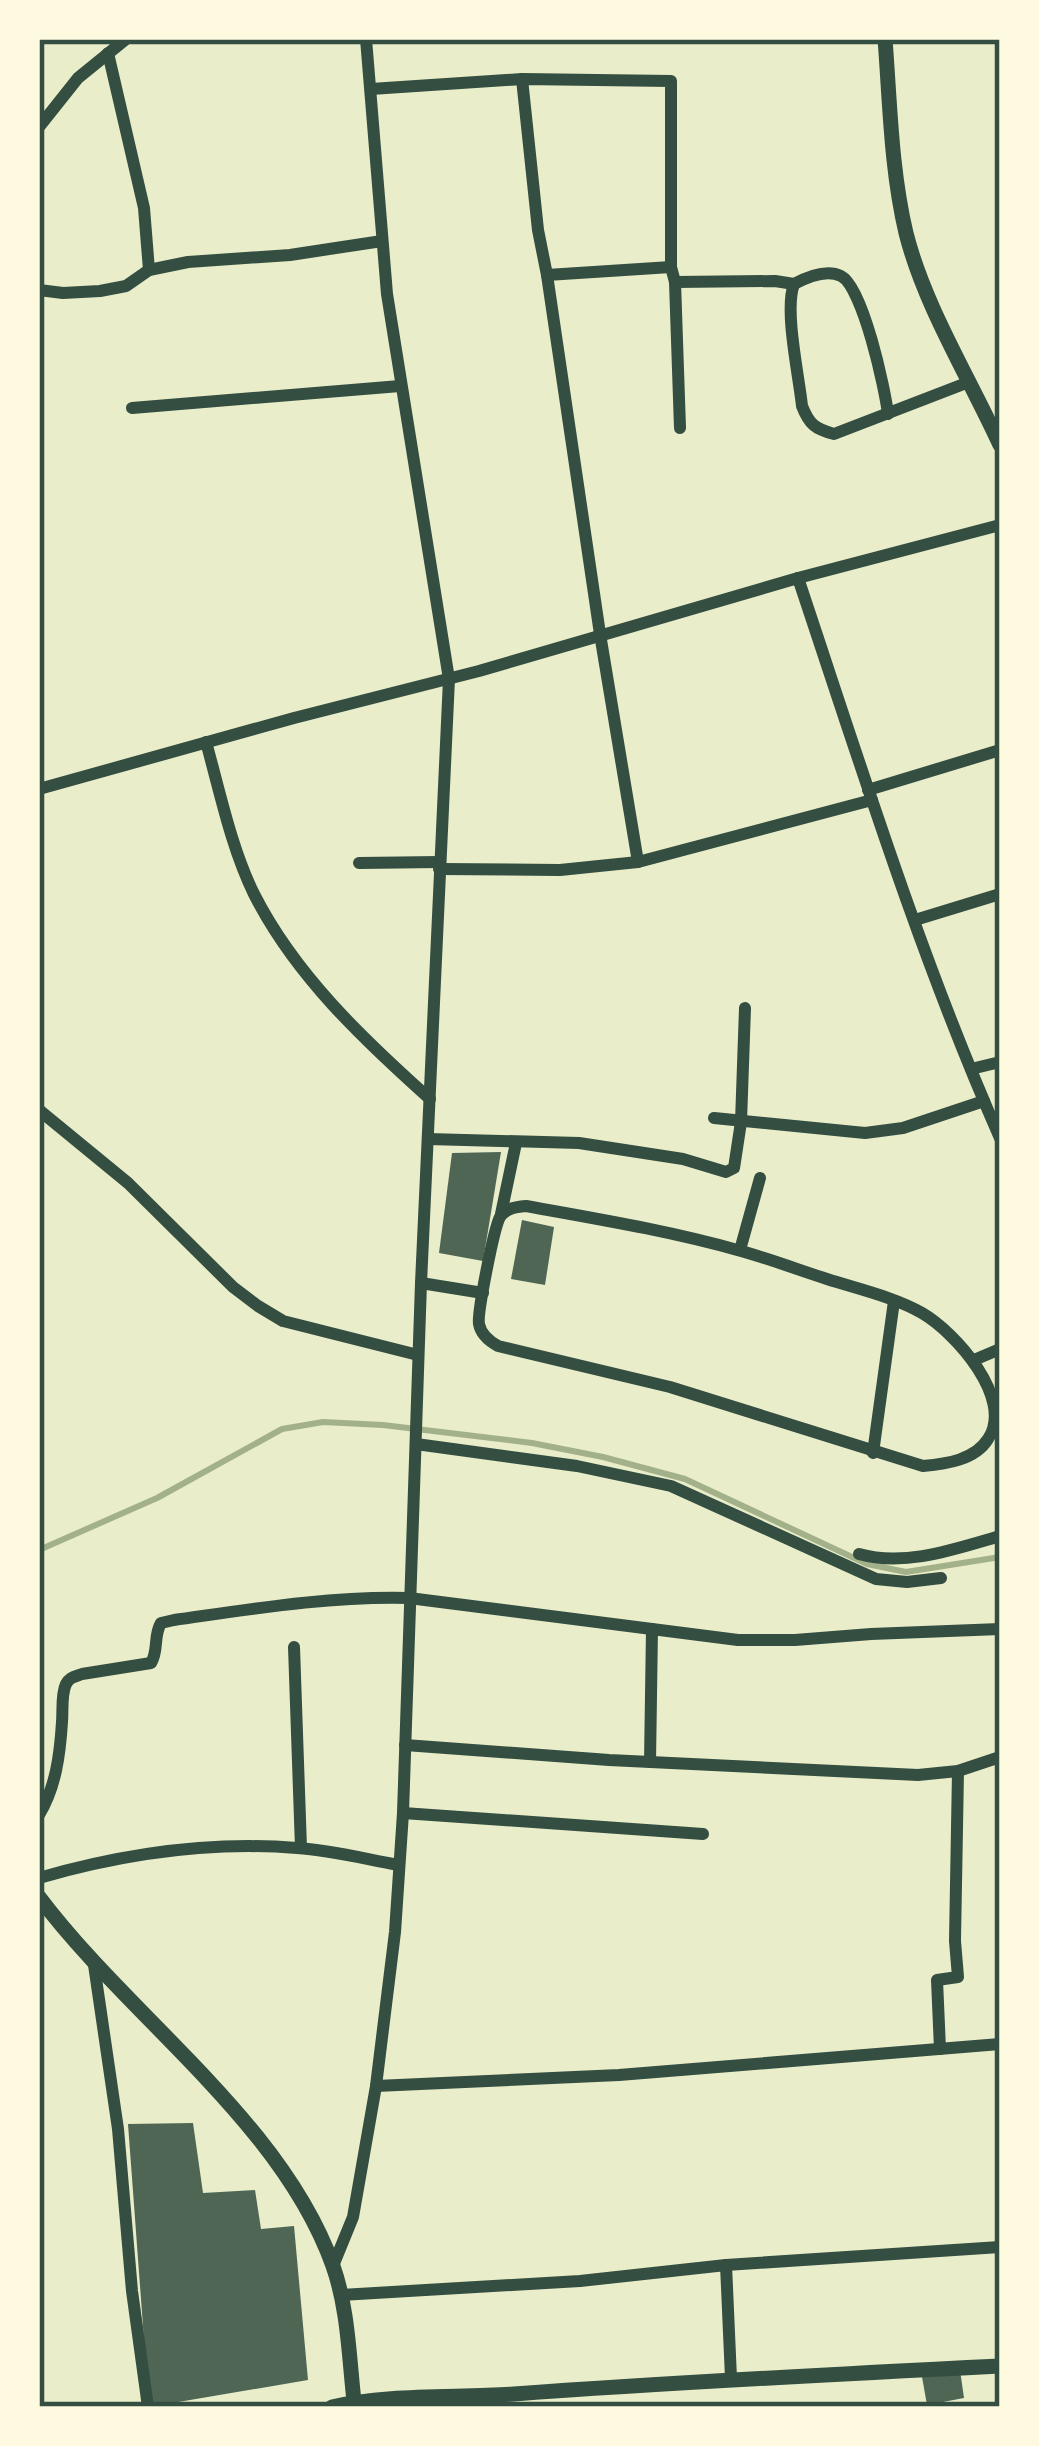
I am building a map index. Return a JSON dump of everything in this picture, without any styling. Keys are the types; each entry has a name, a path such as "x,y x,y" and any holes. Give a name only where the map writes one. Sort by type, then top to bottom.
{"street":[{"path":"39,127 78,78 126,39"},
{"path":"333,2266 353,2216 376,2086 395,1932 449,679 400,386 382,241 367,39"},
{"path":"885,39 895,174 907,236 1000,445"},
{"path":"108,53 144,208 149,270"},
{"path":"371,89 522,79 671,82 671,267 680,428"},
{"path":"522,79 538,230 638,862"},
{"path":"39,290 100,291 125,286 149,270 188,262 290,255 382,241"},
{"path":"547,275 671,267"},
{"path":"888,414 886,392 851,285 841,275 824,273 794,284 791,310 802,406 816,429 834,434 888,414 969,382"},
{"path":"675,282 794,284"},
{"path":"132,408 400,386"},
{"path":"39,789 1000,525"},
{"path":"798,578 915,920 1000,1138"},
{"path":"206,742 240,860 254,895 284,944 369,1045 430,1100"},
{"path":"358,863 560,870 638,862 870,795 1000,750"},
{"path":"915,920 1000,894"},
{"path":"428,1138 579,1143 683,1159 726,1172 734,1168 741,1123 745,1008"},
{"path":"971,1070 1000,1062"},
{"path":"714,1118 865,1133 903,1128 984,1101"},
{"path":"39,1110 128,1183 258,1306 283,1321 418,1355"},
{"path":"501,1215 512,1207 526,1206 740,1250 922,1313 957,1338 974,1360 995,1417 990,1438 973,1455 923,1466 670,1387 489,1341 478,1319 495,1232 517,1143"},
{"path":"740,1250 760,1178"},
{"path":"421,1282 483,1293"},
{"path":"873,1453 894,1301"},
{"path":"974,1360 1000,1349"},
{"path":"416,1434 671,1486 876,1579 1000,1536"},
{"path":"859,1554 901,1571 941,1578"},
{"path":"39,1815 55,1778 65,1687 82,1674 151,1664 161,1623 326,1598 409,1598 738,1640 1000,1629"},
{"path":"650,1762 652,1630"},
{"path":"294,1647 301,1848"},
{"path":"405,1745 918,1775 958,1772 1000,1757"},
{"path":"940,2049 937,1980 958,1978 958,1772"},
{"path":"403,1813 704,1834"},
{"path":"39,1878 159,1852 248,1846 301,1848 398,1864"},
{"path":"39,1897 94,1965 253,2131 288,2175 333,2266 354,2401"},
{"path":"94,1965 118,2129 148,2407"},
{"path":"376,2086 619,2075 1000,2044"},
{"path":"341,2295 1000,2247"},
{"path":"726,2265 731,2378"},
{"path":"332,2407 354,2401 462,2402 731,2378 1000,2366"}],"building":[{"path":"501,1152 483,1261 439,1253 452,1153"},
{"path":"522,1220 554,1227 545,1285 511,1279"},
{"path":"193,2123 203,2193 255,2190 261,2229 294,2226 308,2380 149,2407 128,2124"},
{"path":"960,2370 964,2398 927,2405 922,2377"}],"waterway":[{"path":"39,1550 157,1498 282,1429 323,1422 532,1443 603,1457 685,1479 867,1564 906,1572 1000,1557"}]}
